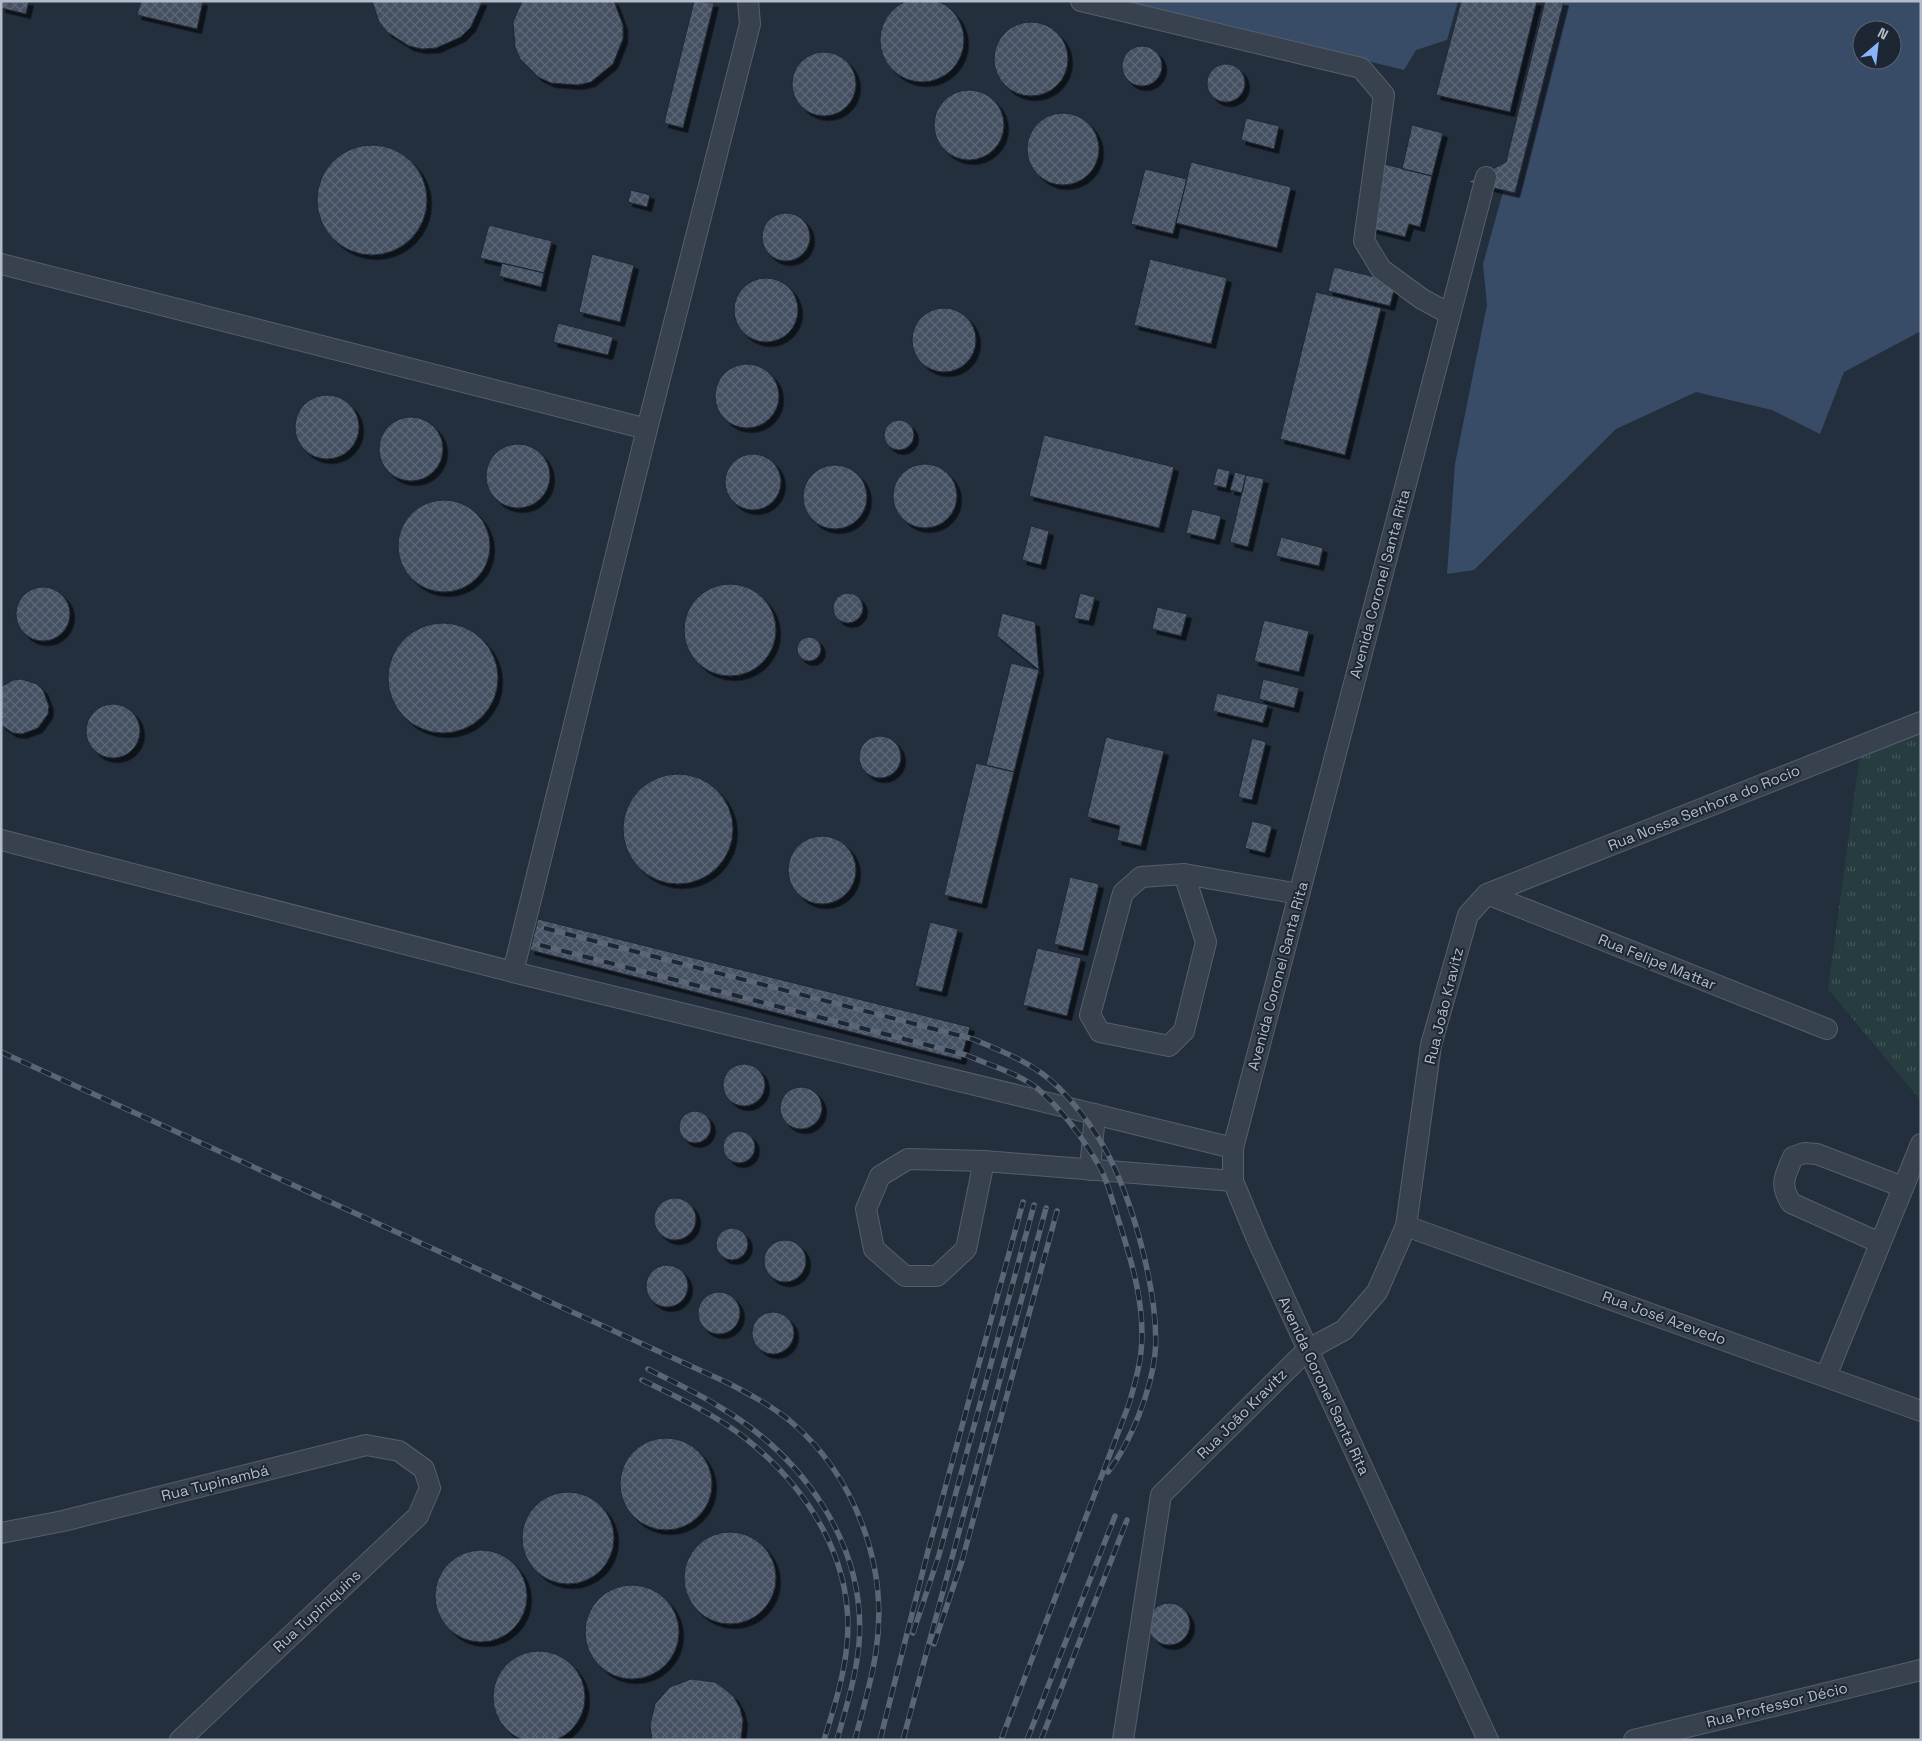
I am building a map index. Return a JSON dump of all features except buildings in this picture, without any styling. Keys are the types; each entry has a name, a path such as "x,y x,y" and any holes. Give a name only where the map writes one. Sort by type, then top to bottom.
{"street":[{"path":"512,972 750,24 748,1"},
{"path":"1081,1 1360,68 1384,95 1364,241 1381,269 1422,299 1450,314"},
{"name":"Avenida Coronel Santa Rita","path":"1486,177 1233,1148 1233,1181 1308,1350 1488,1740"},
{"path":"1,264 647,429"},
{"name":"Rua Nossa Senhora do Rocio","path":"1487,894 1921,722"},
{"path":"1,840 512,972 1233,1148"},
{"path":"1184,874 1206,942 1184,1031 1170,1046 1100,1032 1090,1015 1123,893 1140,877 1184,874 1299,894"},
{"name":"Rua Felipe Mattar","path":"1487,894 1827,1029"},
{"name":"Rua João Kravitz","path":"1123,1740 1161,1495 1308,1350 1344,1330 1377,1292 1406,1226 1431,1044 1468,916 1487,894"},
{"path":"1090,1170 1095,1114"},
{"path":"1826,1376 1921,1144"},
{"path":"1880,1243 1790,1203 1784,1191 1784,1178 1793,1157 1804,1153 1817,1154 1903,1187"},
{"path":"984,1161 966,1249 937,1276 904,1276 874,1249 866,1209 880,1176 908,1160 984,1161 1233,1181"},
{"name":"Rua José Azevedo","path":"1406,1226 1921,1411"},
{"name":"Rua Tupinambá","path":"1,1533 63,1521 366,1445 399,1452 424,1469"},
{"name":"Rua Tupiniquins","path":"180,1740 418,1516 430,1488 424,1469"},
{"name":"Rua Professor Décio","path":"1634,1740 1921,1670"}],"green space":[{"path":"1921,725 1921,1101 1828,989 1861,747"}],"water":[{"path":"1123,1 1458,1 1447,40 1416,50 1404,70"},
{"path":"1556,1 1921,1 1921,331 1844,372 1820,434 1772,410 1696,392 1616,429 1474,570 1447,574 1455,464 1487,305 1483,264"}],"railway":[{"path":"544,928 973,1039 1039,1071 1058,1087 1089,1124 1114,1167 1138,1233 1154,1309 1155,1354 1149,1384 1139,1416 1108,1472"},
{"path":"540,945 966,1055 994,1066 1030,1083 1038,1089 1073,1126 1101,1169 1108,1186 1136,1283 1142,1335 1139,1365 1129,1404 1001,1740"},
{"path":"1,1052 728,1383 789,1420 812,1442 832,1467 849,1495 862,1524 872,1555 879,1619 874,1662 855,1740"},
{"path":"880,1740 928,1551 1023,1202"},
{"path":"913,1633 939,1555 1034,1205"},
{"path":"903,1740 1046,1208"},
{"path":"934,1644 962,1561 1057,1211"},
{"path":"648,1369 718,1406 749,1426 777,1450 802,1476 823,1506 840,1538 852,1572 859,1607 859,1644 853,1680 837,1740"},
{"path":"642,1380 682,1399 745,1438 789,1480 807,1503 823,1529 835,1556 843,1584 847,1613 847,1644 844,1668 824,1740"},
{"path":"1027,1740 1115,1516"},
{"path":"1041,1740 1127,1520"}]}
